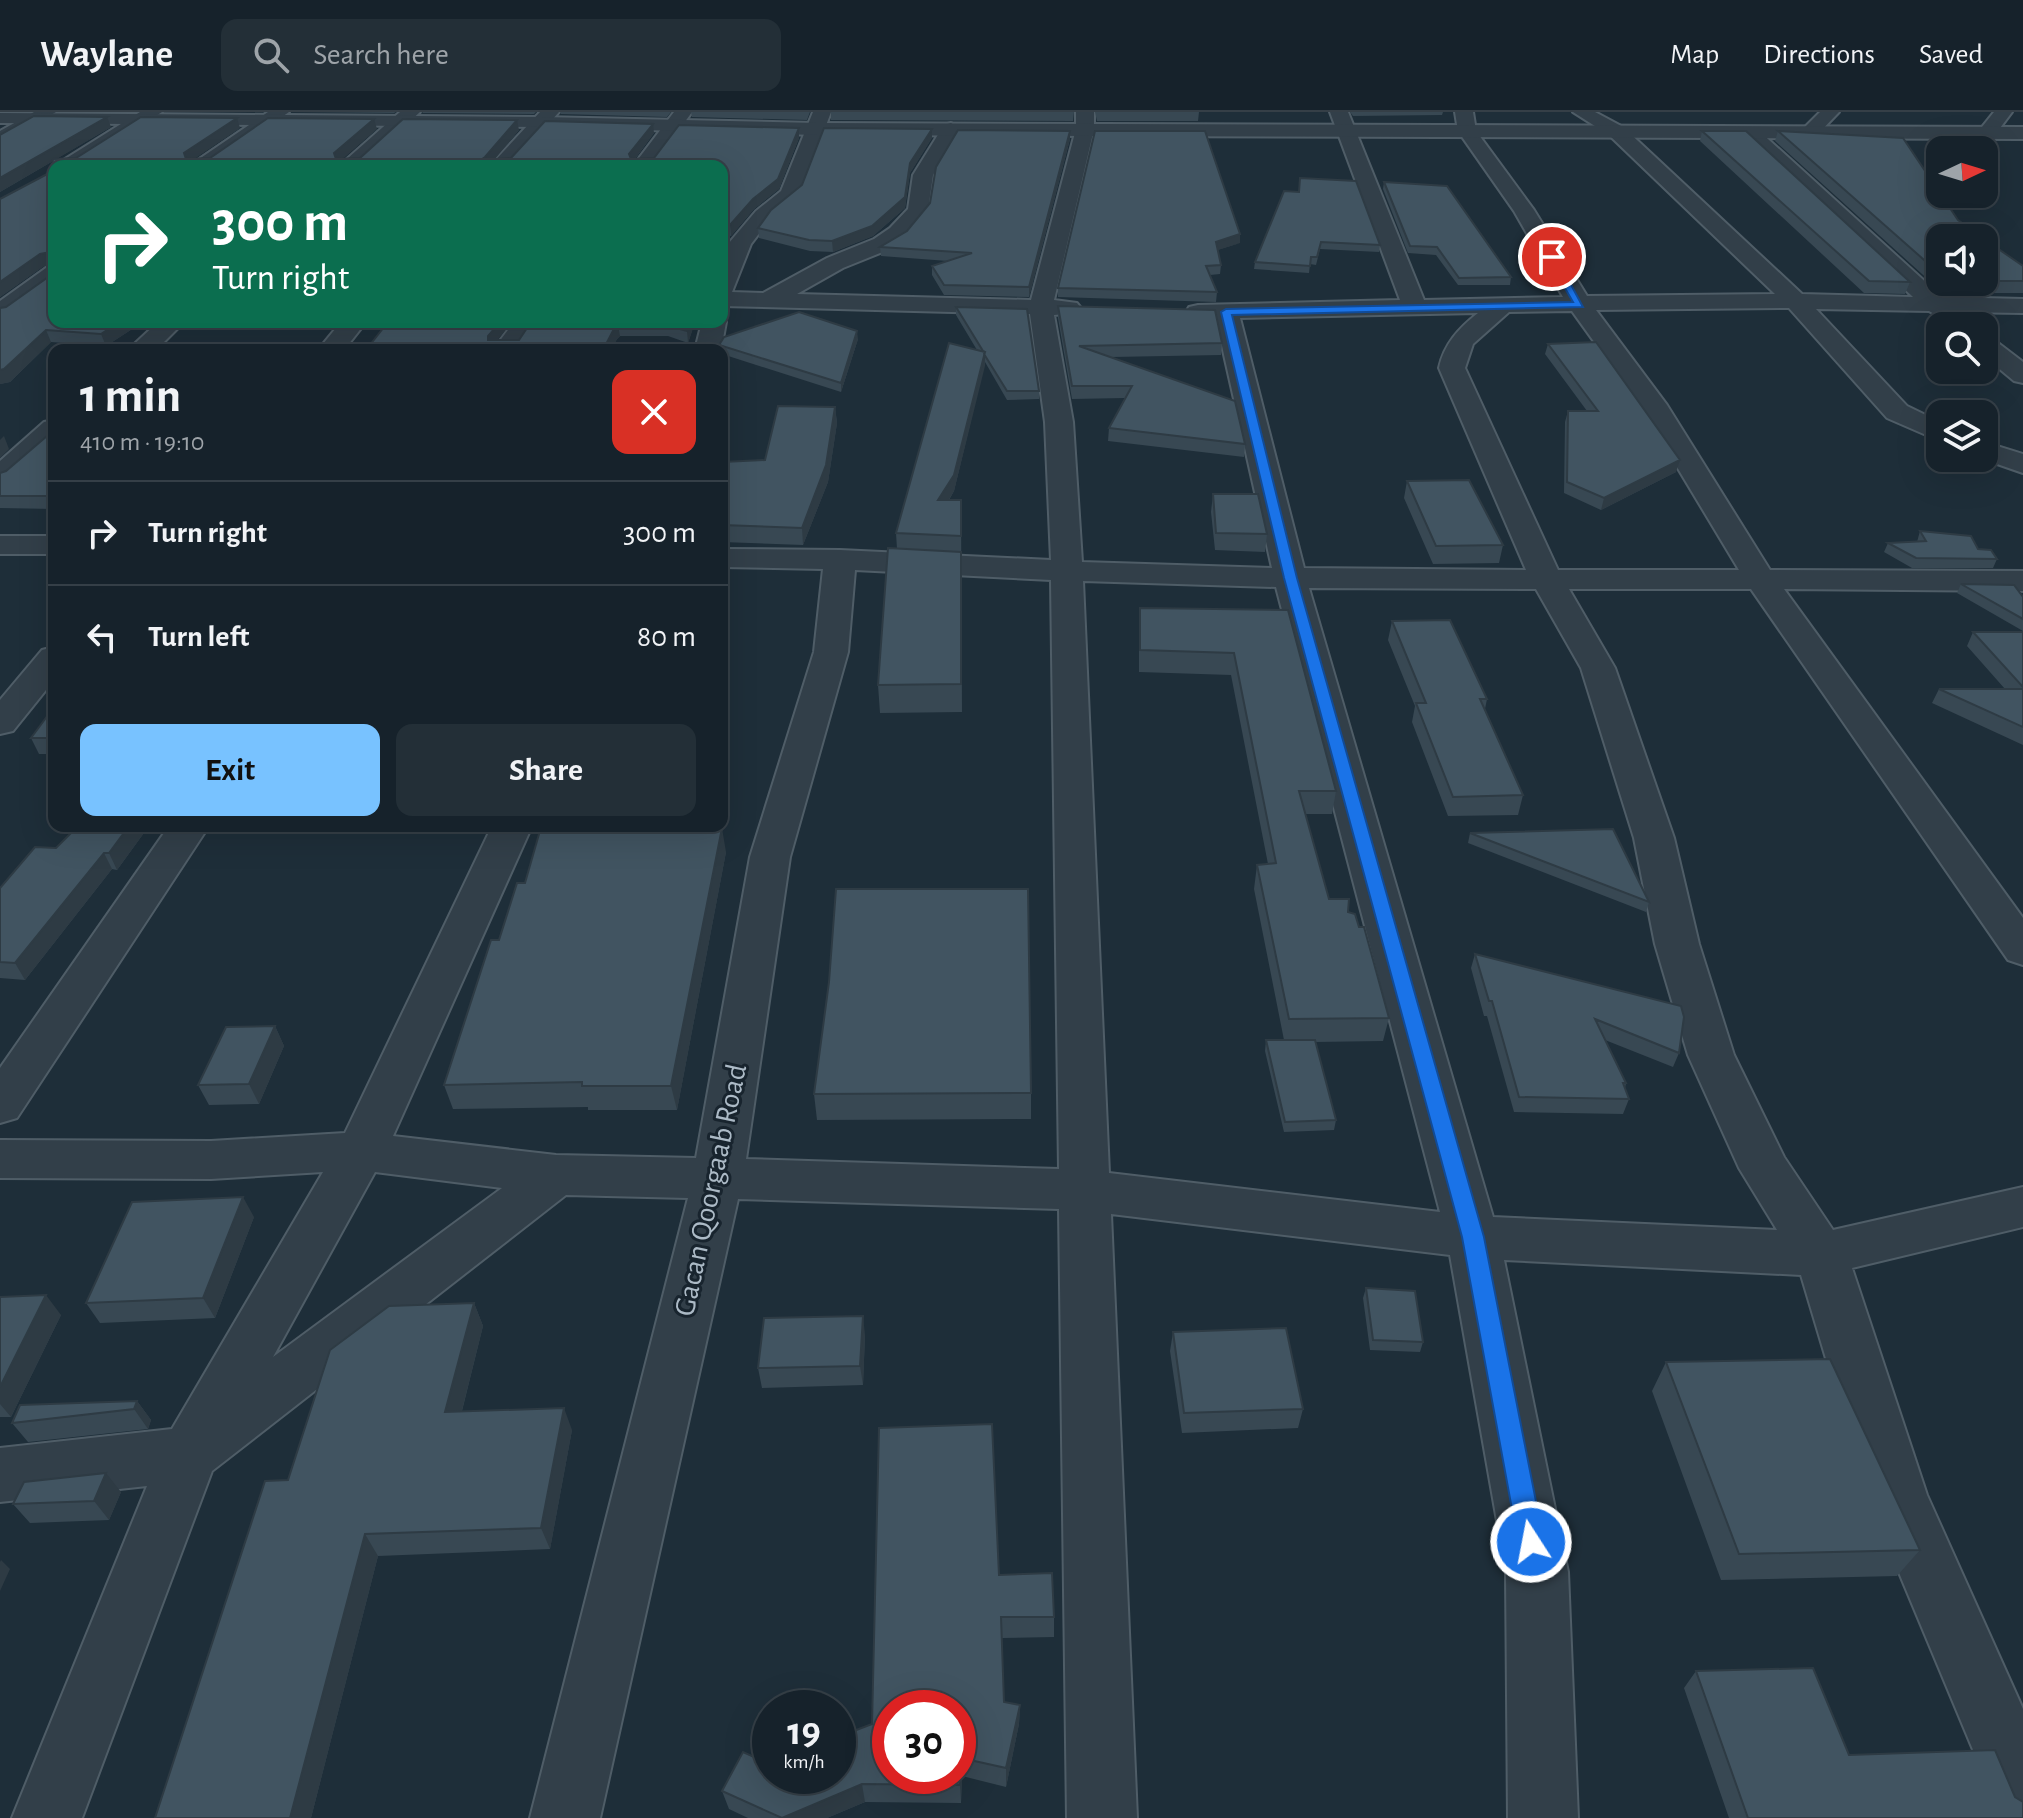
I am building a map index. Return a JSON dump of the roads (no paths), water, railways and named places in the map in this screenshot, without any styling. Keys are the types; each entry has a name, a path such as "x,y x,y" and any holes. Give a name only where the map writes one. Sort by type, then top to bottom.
{"street":[{"path":"1582,112 1616,131 1796,301 1897,412 1926,426"},
{"path":"1808,133 1830,112"},
{"path":"1987,132 2003,112"},
{"path":"0,118 42,115 679,118 819,120 951,129 1085,120 1466,121 1616,131 2023,133"},
{"path":"0,139 42,115"},
{"path":"74,160 146,116"},
{"path":"208,160 274,116"},
{"path":"356,160 404,117"},
{"path":"506,160 546,117"},
{"path":"648,160 679,118"},
{"path":"728,274 740,243 763,215 790,194 819,120"},
{"path":"1085,120 1041,307 1059,422 1067,573 1102,1818"},
{"path":"1342,121 1415,308"},
{"path":"1466,121 1524,210 1580,305 1654,405 1759,577 2023,950"},
{"path":"770,299 835,263 882,244 898,233 918,210 923,175 951,129"},
{"path":"1750,133 1943,312"},
{"path":"0,284 48,281"},
{"path":"0,312 48,281"},
{"path":"728,299 1087,309"},
{"path":"1180,311 1743,300 2023,306"},
{"path":"1501,307 1467,333 1453,352 1452,368 1546,578 1598,668 1654,838 1677,944 1711,1055 1764,1168 1821,1254 1897,1496 2023,1788"},
{"path":"1226,312 1290,578 1473,1237 1537,1572 1543,1818"},
{"path":"148,344 165,328"},
{"path":"336,344 349,328"},
{"path":"1998,355 2023,375"},
{"path":"0,476 48,433"},
{"path":"1998,455 2023,464"},
{"path":"0,545 48,545"},
{"path":"728,558 840,560 1067,573 1290,578 1759,577 2023,581"},
{"name":"Gacan Qoorgaab Road","path":"565,1818 718,1177 770,857 831,652 840,560"},
{"path":"0,723 48,664"},
{"path":"0,1105 185,832"},
{"path":"47,1818 189,1454 361,1151 509,832"},
{"path":"0,1159 211,1160 361,1151 556,1175 718,1177 1082,1190 1473,1237 1821,1254 2023,1207"},
{"path":"0,1475 189,1454 556,1175"}]}
